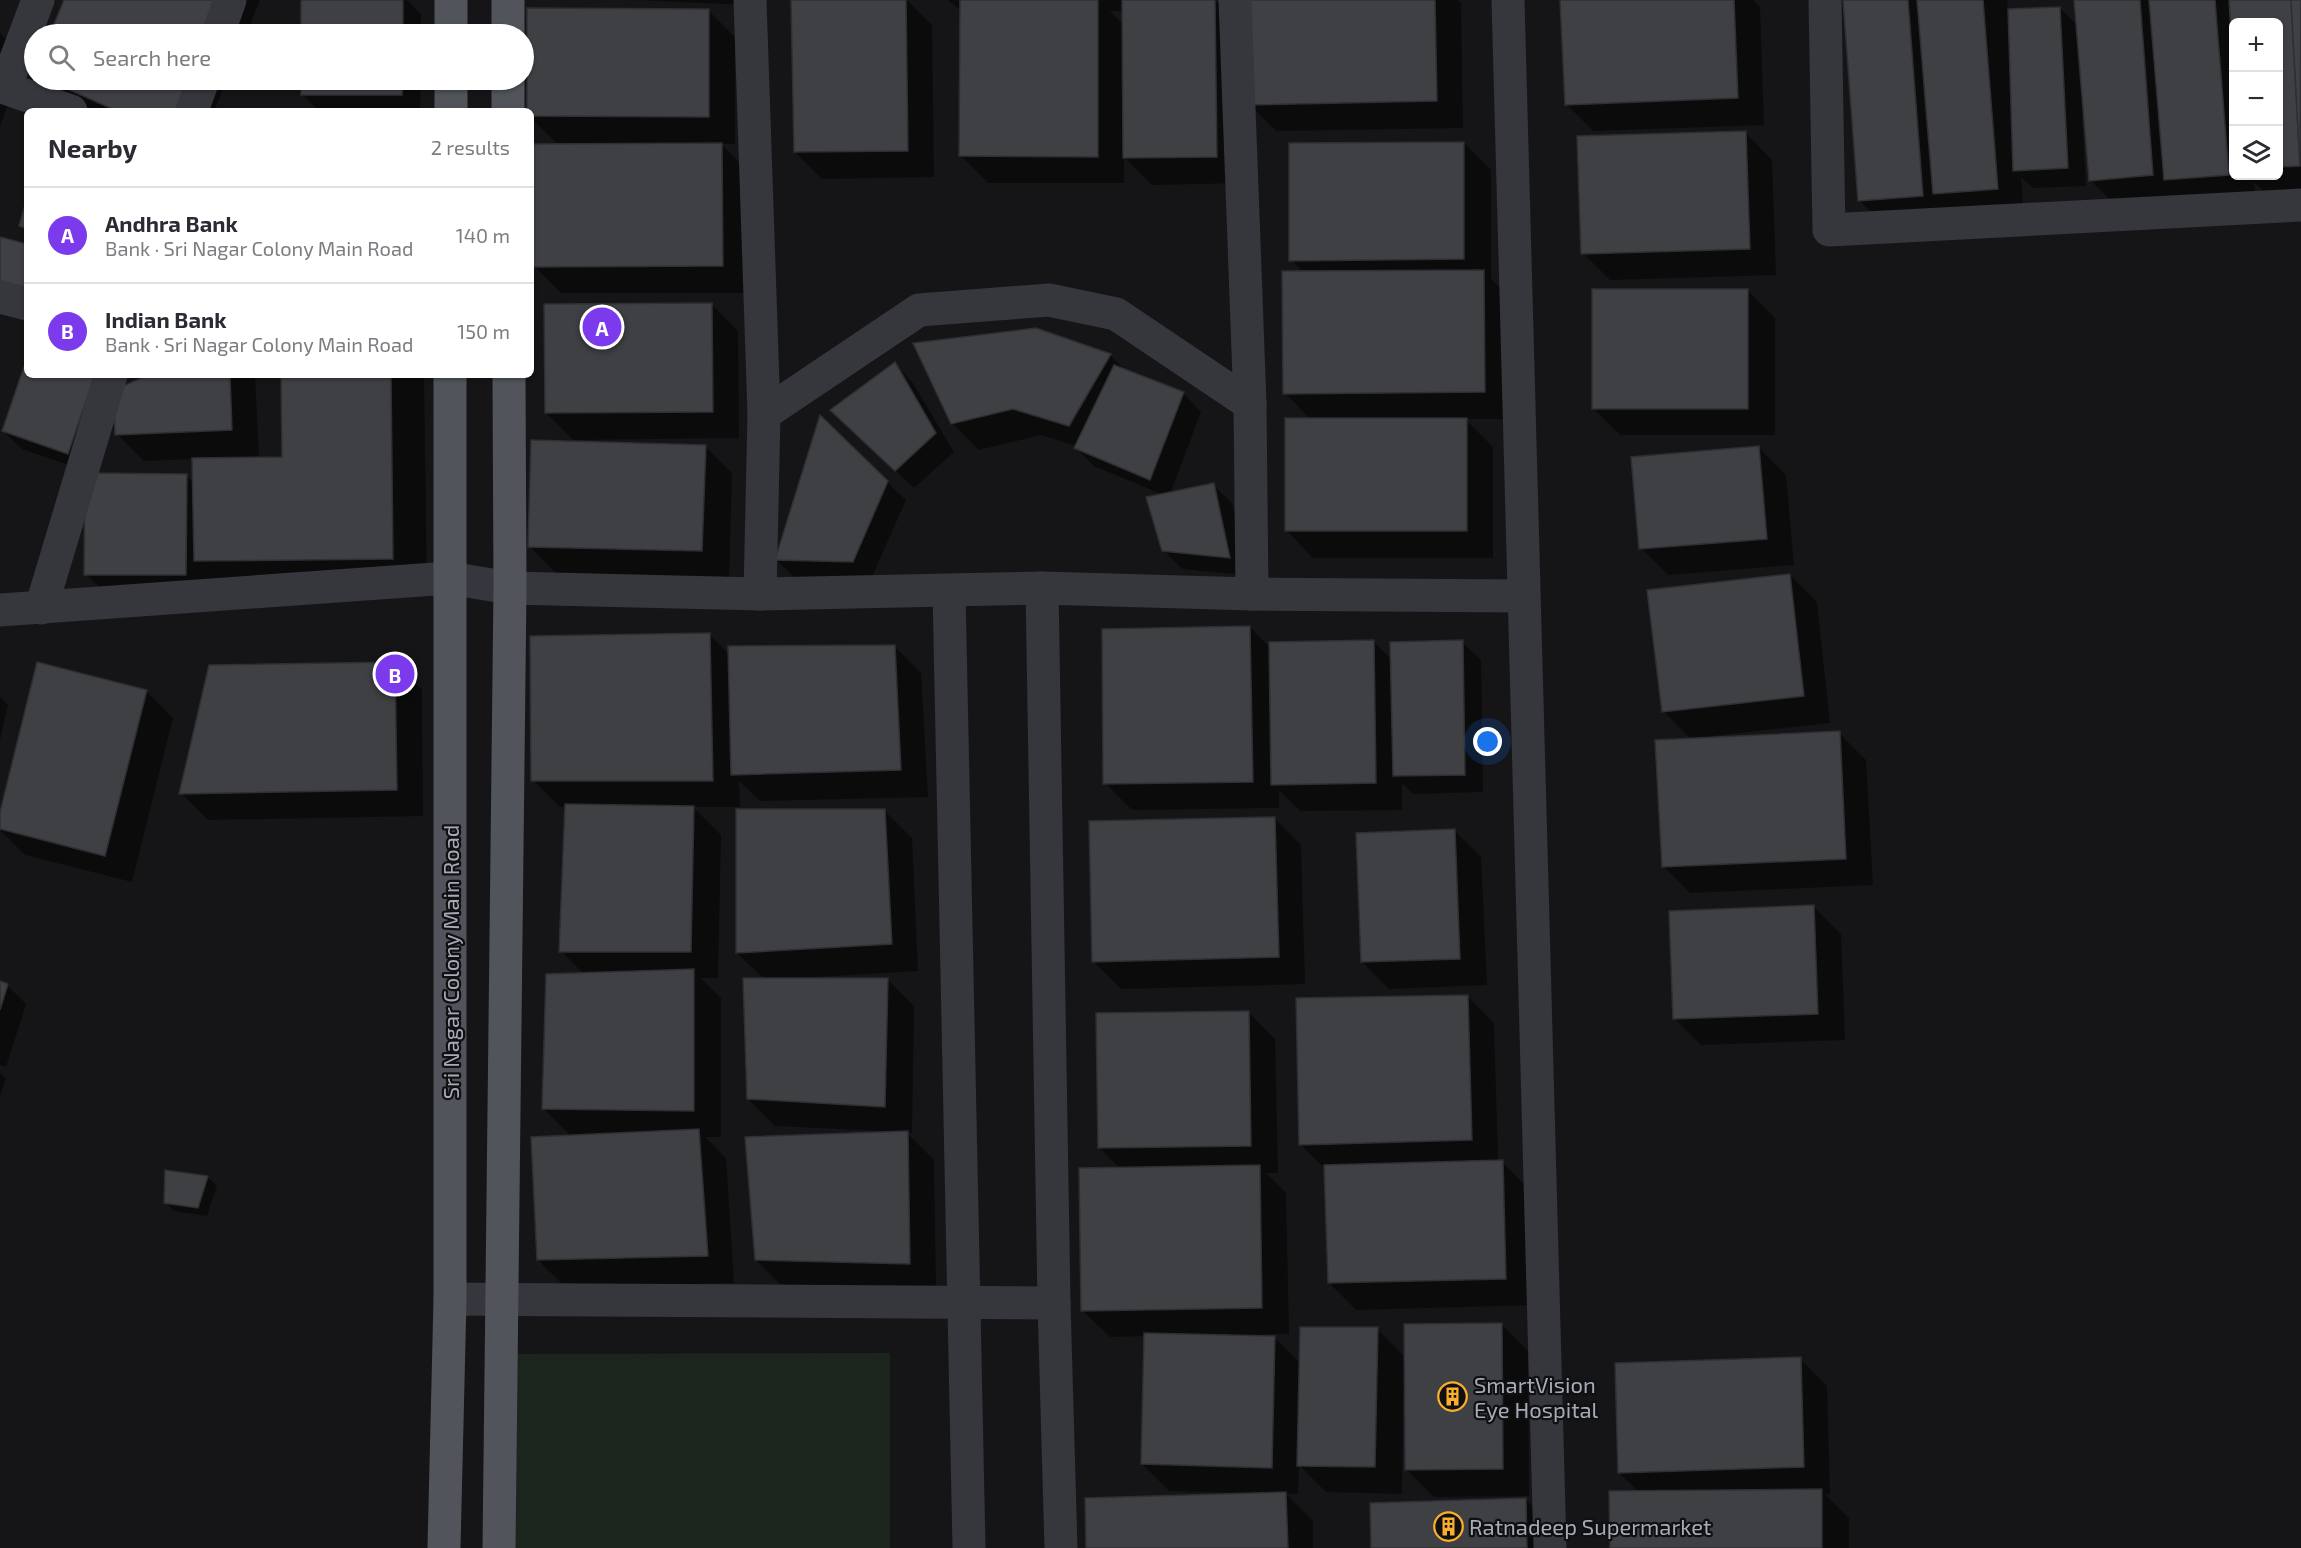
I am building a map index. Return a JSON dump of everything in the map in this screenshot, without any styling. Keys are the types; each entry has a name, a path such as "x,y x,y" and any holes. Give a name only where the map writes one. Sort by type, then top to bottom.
{"main road":[{"path":"451,0 451,24"},
{"path":"508,0 508,24"},
{"path":"451,90 451,108"},
{"path":"508,90 508,108"},
{"name":"Sri Nagar Colony Main Road","path":"444,1548 450,1299 450,378"},
{"path":"499,1548 510,588 509,378"}],"street":[{"path":"29,24 38,0"},
{"path":"222,24 230,0"},
{"path":"750,0 764,414 760,594"},
{"path":"1235,0 1250,404 1252,594"},
{"path":"1508,0 1550,1548"},
{"path":"1825,0 1829,230 2301,206"},
{"path":"24,37 5,88 62,108"},
{"path":"193,108 199,90"},
{"path":"0,297 24,303"},
{"path":"764,414 920,310 1049,300 1116,314 1250,404"},
{"path":"40,608 110,378"},
{"path":"0,610 449,578 510,588 760,594 1042,588 1252,594 1523,596"},
{"path":"1042,588 1054,1303 1061,1548"},
{"path":"949,591 969,1548"},
{"path":"450,1299 1054,1303"}],"shaded area":[{"path":"890,1353 890,1548 507,1548 507,1354"}],"building":[{"path":"64,0 222,0 212,24 54,24"},
{"path":"301,0 403,0 403,24 301,24"},
{"path":"791,0 906,0 908,151 794,152"},
{"path":"960,0 1098,0 1098,157 959,156"},
{"path":"1122,0 1215,0 1217,157 1123,158"},
{"path":"1245,0 1435,0 1437,101 1247,105"},
{"path":"1560,0 1734,0 1738,98 1565,105"},
{"path":"1843,0 1908,0 1923,196 1858,201"},
{"path":"1917,0 1983,0 1998,189 1933,194"},
{"path":"2074,0 2140,0 2153,175 2089,181"},
{"path":"2149,0 2215,0 2229,175 2164,180"},
{"path":"2229,0 2291,0 2300,166 2283,167 2283,18 2230,18"},
{"path":"2291,0 2301,0 2300,166"},
{"path":"2060,7 2068,168 2013,171 2008,9"},
{"path":"527,8 709,9 709,117 534,116 534,108 527,108 527,90 534,90 534,24 527,24"},
{"path":"70,90 185,90 177,108 110,108"},
{"path":"301,90 402,90 402,95 301,95"},
{"path":"1746,131 1750,249 1581,254 1577,136"},
{"path":"1464,142 1464,259 1289,261 1289,143"},
{"path":"722,143 723,266 534,267 534,144"},
{"path":"24,208 24,228 19,226"},
{"path":"0,237 24,243 24,287 0,281"},
{"path":"1484,270 1485,392 1283,394 1282,271"},
{"path":"1592,289 1748,289 1748,409 1592,409"},
{"path":"712,303 713,412 545,413 544,304"},
{"path":"1036,328 1111,354 1069,426 1013,409 951,424 913,343"},
{"path":"895,362 936,433 895,471 830,410"},
{"path":"1114,365 1184,392 1150,480 1074,448"},
{"path":"24,367 24,378 94,378 68,454 2,431"},
{"path":"141,378 230,378 232,430 115,435 114,390"},
{"path":"281,378 391,378 393,559 194,561 192,458 282,457"},
{"path":"820,415 888,481 853,562 775,560"},
{"path":"1285,418 1467,418 1467,531 1285,531"},
{"path":"531,440 706,445 702,551 528,547"},
{"path":"1759,446 1767,539 1639,549 1631,457"},
{"path":"85,473 187,474 186,575 84,575"},
{"path":"1214,483 1230,558 1162,551 1146,497"},
{"path":"1790,574 1804,696 1662,712 1647,590"},
{"path":"1250,626 1253,782 1103,784 1102,629"},
{"path":"710,633 713,781 531,781 530,636"},
{"path":"1374,640 1376,783 1271,785 1269,642"},
{"path":"1463,640 1465,775 1393,776 1390,642"},
{"path":"895,645 901,770 731,775 728,646"},
{"path":"37,662 147,690 105,856 0,829 0,812"},
{"path":"395,662 397,790 179,794 209,665"},
{"path":"1840,731 1846,859 1662,867 1655,740"},
{"path":"565,804 694,806 691,952 559,952"},
{"path":"736,809 885,809 892,944 736,953"},
{"path":"1275,817 1279,957 1092,962 1089,821"},
{"path":"1455,829 1460,959 1361,962 1356,833"},
{"path":"1814,905 1818,1014 1673,1019 1669,911"},
{"path":"694,969 694,1111 542,1109 546,974"},
{"path":"743,978 888,978 885,1107 747,1099"},
{"path":"0,981 8,984 0,1010"},
{"path":"1468,995 1472,1140 1299,1145 1296,998"},
{"path":"1249,1011 1251,1146 1098,1148 1096,1013"},
{"path":"699,1129 708,1256 537,1260 531,1137"},
{"path":"908,1131 910,1264 755,1260 745,1137"},
{"path":"1503,1160 1506,1279 1328,1283 1324,1165"},
{"path":"1260,1165 1262,1308 1081,1311 1079,1168"},
{"path":"165,1170 208,1176 198,1208 164,1203"},
{"name":"SmartVision Eye Hospital","path":"1502,1323 1503,1469 1405,1470 1404,1324"},
{"path":"1300,1327 1378,1327 1375,1467 1297,1466"},
{"path":"1144,1333 1275,1336 1272,1468 1141,1464"},
{"path":"1801,1357 1804,1467 1618,1473 1615,1363"},
{"path":"1822,1489 1822,1548 1610,1548 1609,1491"},
{"path":"1286,1492 1288,1548 1086,1548 1085,1498"},
{"name":"Ratnadeep Supermarket","path":"1526,1498 1527,1548 1371,1548 1370,1503"}],"place":[{"name":"Andhra Bank","path":"602,327"},
{"name":"Indian Bank","path":"395,674"},
{"name":"SmartVision Eye Hospital","path":"1453,1397"},
{"name":"Ratnadeep Supermarket","path":"1448,1526"}]}
